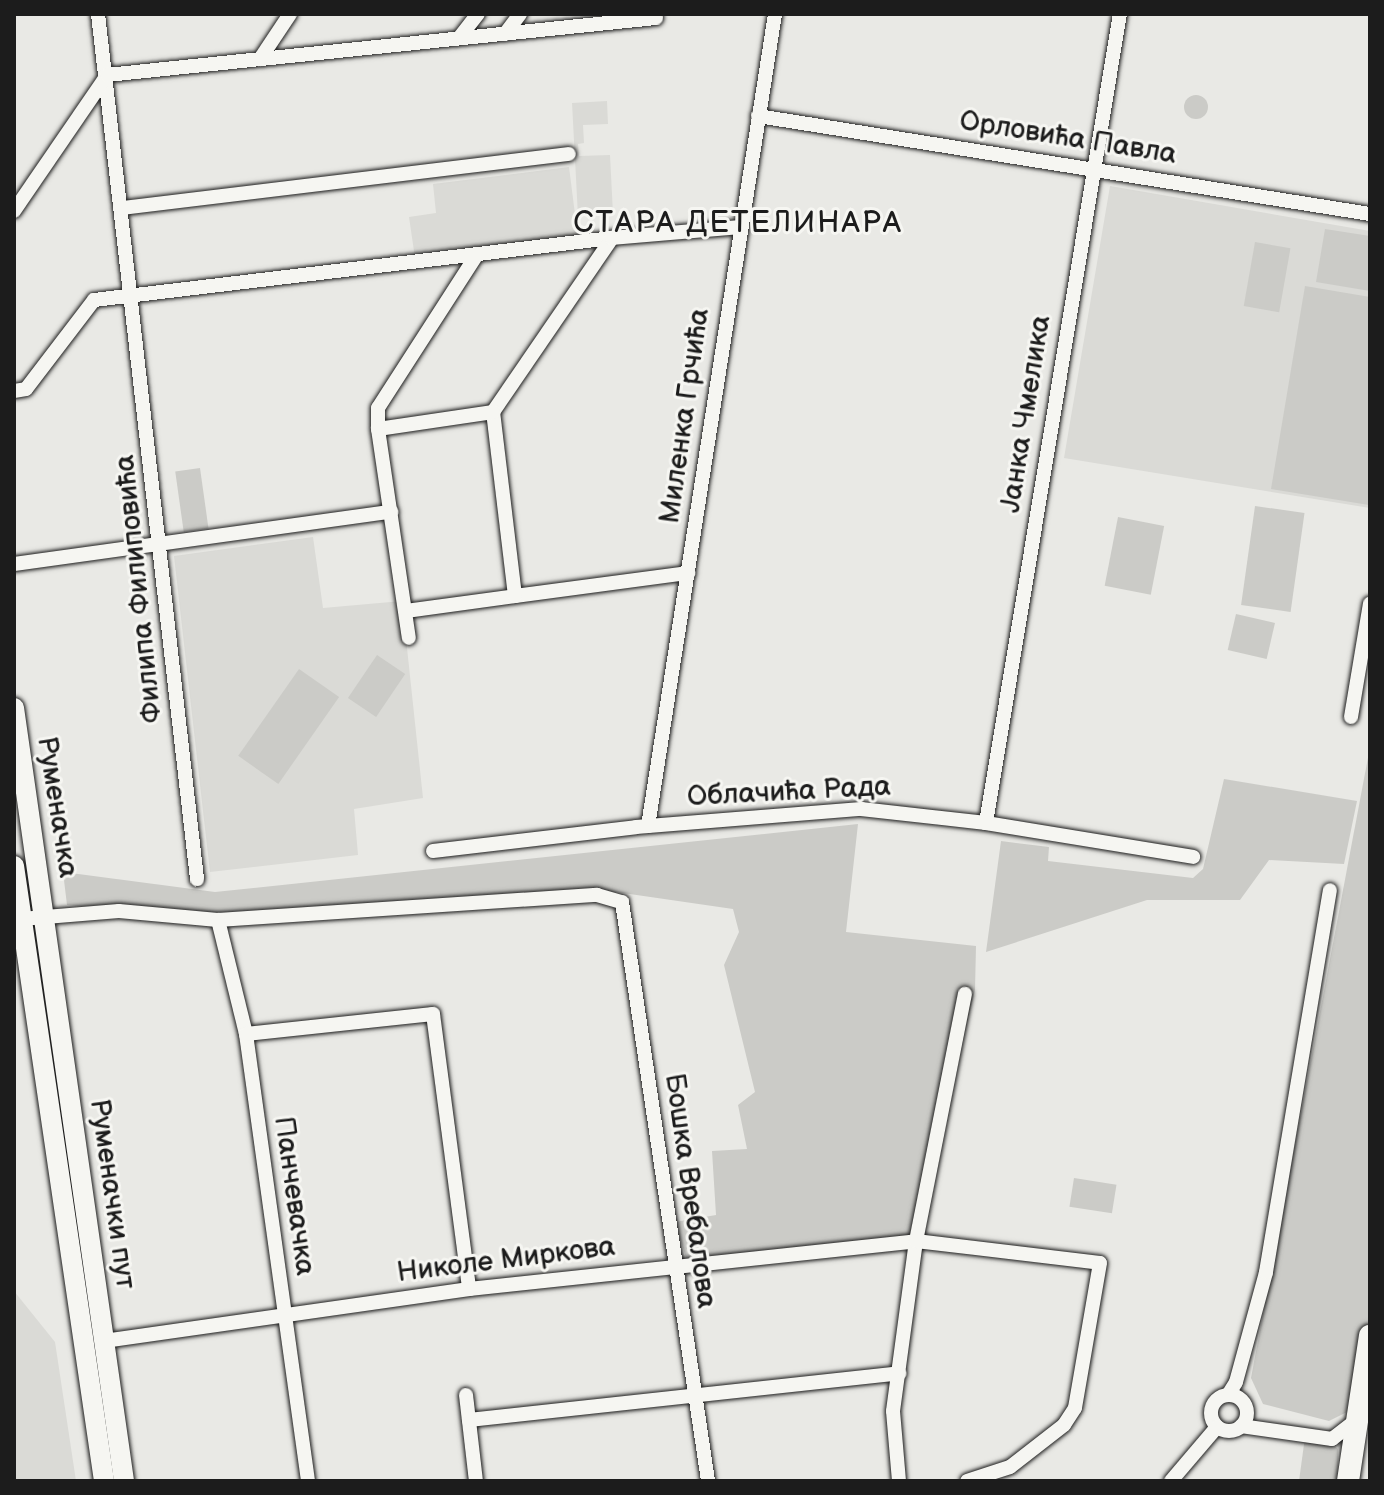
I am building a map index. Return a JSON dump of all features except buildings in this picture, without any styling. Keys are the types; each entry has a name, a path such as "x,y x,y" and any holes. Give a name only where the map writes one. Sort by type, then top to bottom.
{"main road":[{"name":"Руменачка","path":"14,708 46,914"},
{"name":"Руменачка","path":"14,866 21,919"},
{"name":"Руменачки пут","path":"46,914 124,1481"},
{"name":"Руменачки пут","path":"21,919 104,1481"},
{"path":"1348,1481 1370,1336"}],"street":[{"path":"260,59 290,14"},
{"path":"459,38 478,14"},
{"path":"505,34 520,14"},
{"name":"Миленка Грчића","path":"648,826 775,14"},
{"name":"Јанка Чмелика","path":"986,823 1120,14"},
{"name":"Филипа Филиповића","path":"101,16 197,879"},
{"path":"14,211 107,75 656,18"},
{"name":"Орловића Павла","path":"758,116 1370,214"},
{"path":"122,208 569,154"},
{"path":"14,391 26,389 94,300 612,238 740,227"},
{"path":"515,596 493,412 612,238"},
{"path":"409,638 378,429 378,408 476,256"},
{"path":"378,429 493,412"},
{"path":"14,564 391,512"},
{"path":"406,611 688,573"},
{"path":"1351,717 1370,604"},
{"name":"Облачића Рада","path":"433,851 648,826 861,809 986,823 1193,857"},
{"path":"1217,1427 1211,1409 1233,1391 1274,1232 1330,890"},
{"name":"Бошка Вребалова","path":"218,920 597,895 614,897 625,907 692,1396 708,1481"},
{"path":"21,919 46,914 119,911 218,920"},
{"name":"Панчевачка","path":"218,920 246,1034 308,1481"},
{"path":"899,1481 893,1429 916,1241 965,994"},
{"path":"246,1034 433,1014 469,1289"},
{"name":"Николе Миркова","path":"104,1341 469,1289 916,1241 1100,1263 1075,1408 1064,1425 1010,1467 967,1481"},
{"path":"469,1420 899,1373"},
{"path":"1233,1391 1245,1405 1247,1423"},
{"path":"466,1395 476,1481"},
{"path":"1332,1439 1347,1432 1358,1417"},
{"path":"1217,1427 1231,1431 1247,1423 1332,1439 1352,1458"},
{"path":"1171,1481 1217,1427"}],"shaded area":[{"path":"1196,95 1207,102 1208,107 1201,118 1196,119 1185,112 1184,107 1191,96"},
{"path":"607,101 608,124 583,125 584,143 578,144 579,156 610,155 613,214 578,216 572,103"},
{"path":"569,167 578,238 443,250 443,255 415,258 409,217 436,213 433,184"},
{"path":"1110,186 1370,231 1370,508 1064,458"},
{"path":"1325,229 1370,236 1370,291 1316,282"},
{"path":"1255,242 1290,248 1279,312 1244,306"},
{"path":"1305,286 1370,297 1369,505 1271,489"},
{"path":"200,468 208,528 184,532 175,471"},
{"path":"1255,506 1305,513 1291,612 1241,605"},
{"path":"1118,517 1164,526 1151,595 1105,586"},
{"path":"313,537 323,608 402,601 423,798 354,809 358,855 210,872 174,556"},
{"path":"1236,614 1275,623 1267,659 1228,650"},
{"path":"377,655 405,674 376,717 348,698"},
{"path":"299,669 339,697 278,784 238,756"},
{"path":"1370,747 1370,1308 1355,1408 1329,1421 1263,1404 1251,1378"},
{"path":"1224,779 1357,801 1344,864 1269,860 1240,900 1147,900 986,952 1001,841 1049,847 1048,861 1193,878 1203,869"},
{"path":"858,824 846,932 976,946 975,990 916,1241 688,1264 675,1222 716,1215 712,1151 747,1149 738,1105 755,1092 724,965 739,932 733,909 616,892 218,920 67,905 63,872 215,892"},
{"path":"1074,1178 1116,1185 1112,1213 1069,1207"},
{"path":"14,1291 55,1342 76,1481 14,1481"},
{"path":"1305,1437 1330,1442 1338,1449 1338,1481 1299,1481"}],"district":[{"name":"СТАРА ДЕТЕЛИНАРА","path":"738,223"}]}
